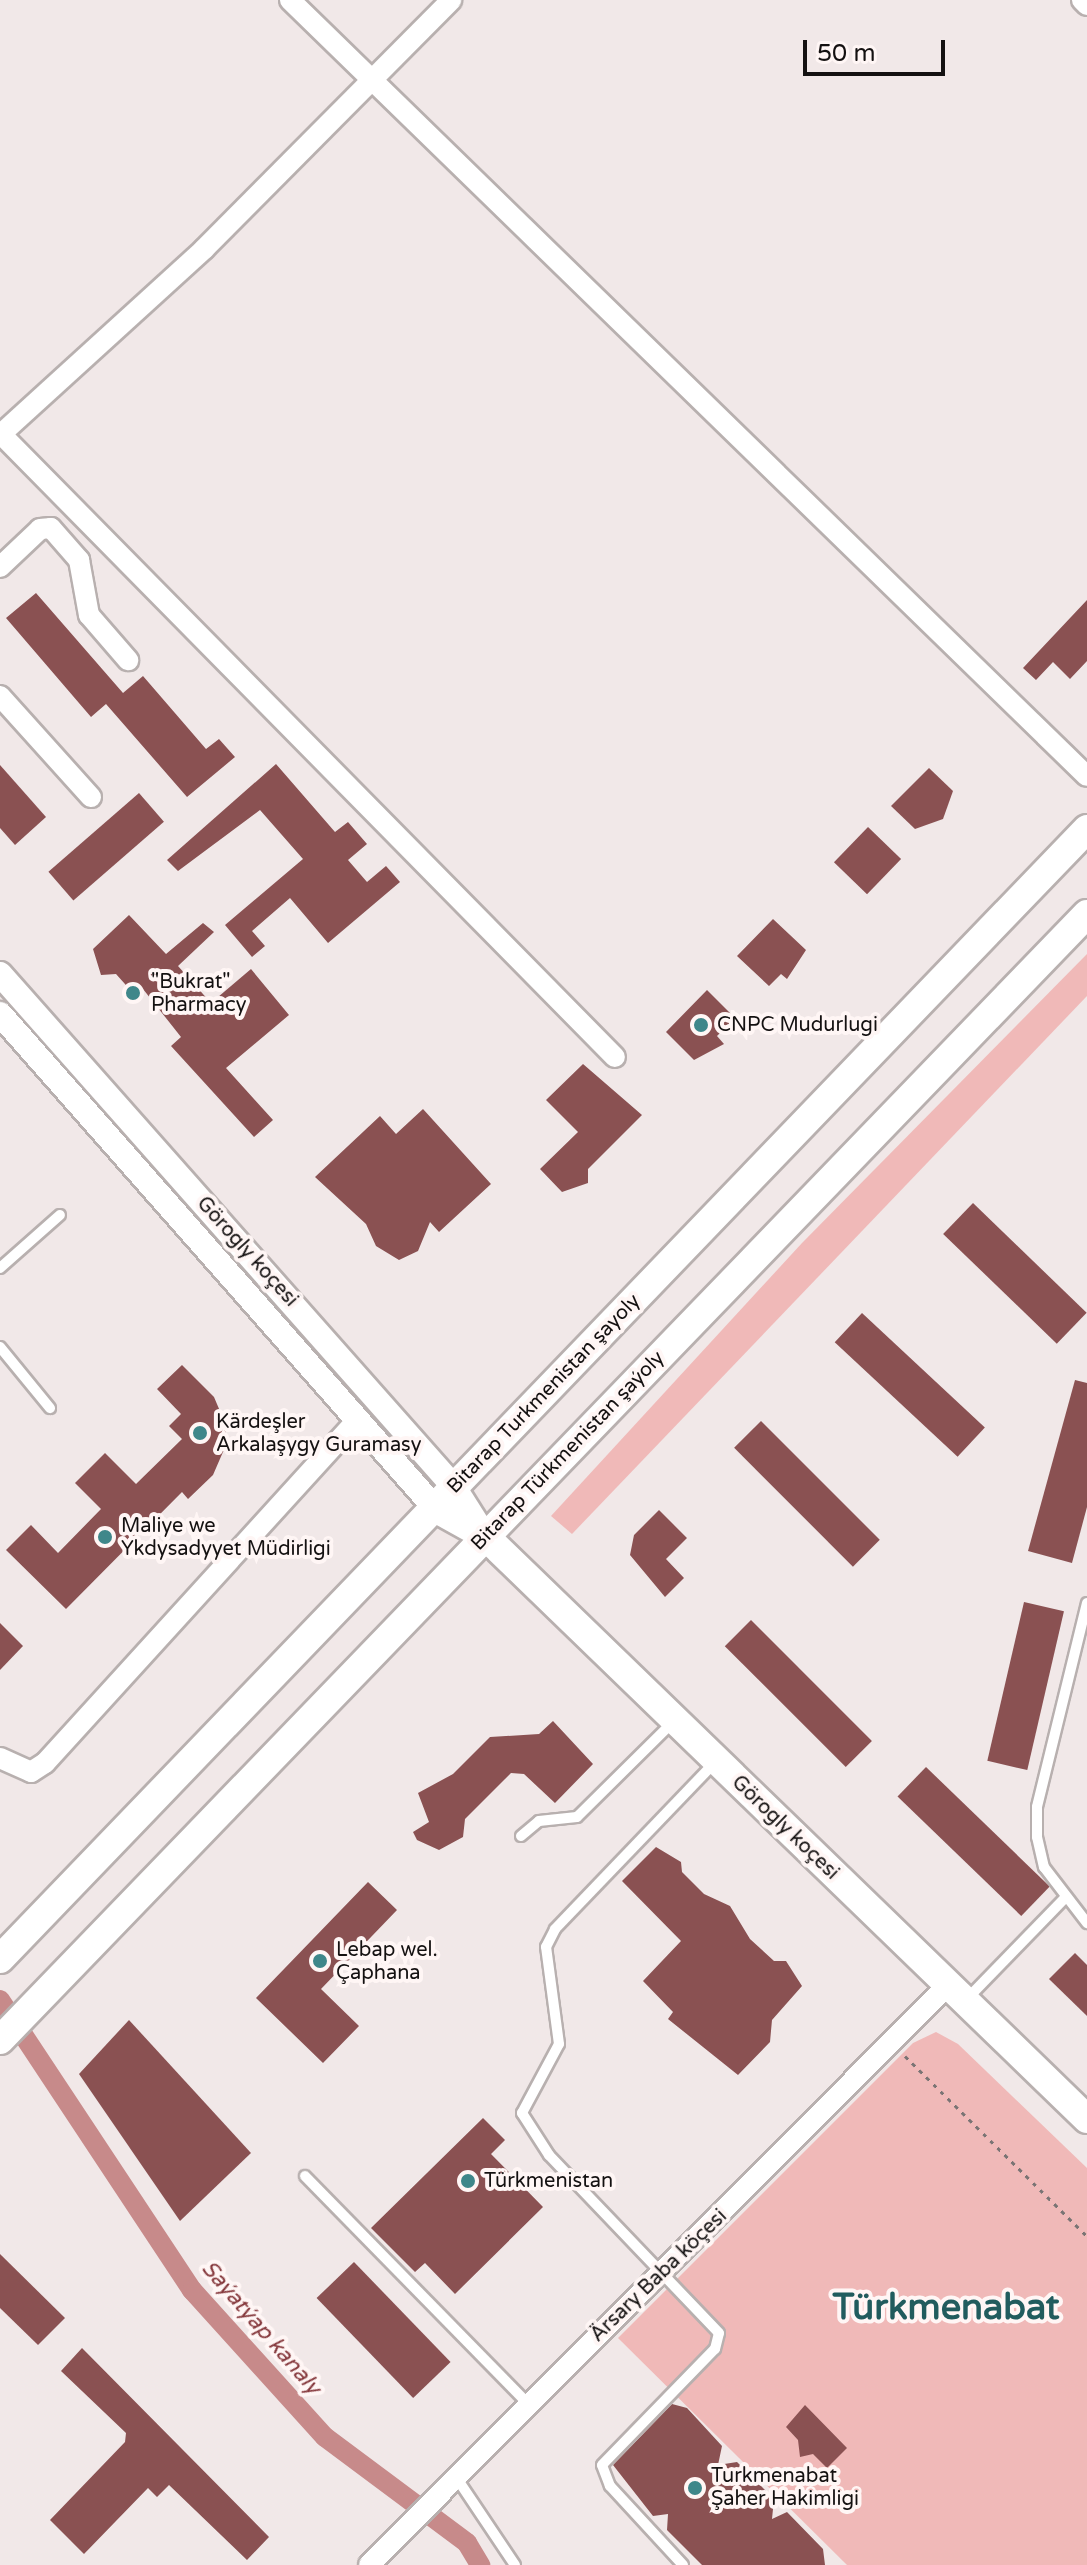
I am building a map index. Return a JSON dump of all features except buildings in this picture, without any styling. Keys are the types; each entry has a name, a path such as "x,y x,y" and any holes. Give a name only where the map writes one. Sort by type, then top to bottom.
{"main road":[{"name":"Bitarap Turkmenistan şayoly","path":"6,1953 1087,829"},
{"name":"Bitarap Türkmenistan şaýoly","path":"0,2040 1087,914"},
{"name":"Görogly koçesi","path":"435,1508 485,1536 1087,2119"}],"street":[{"path":"290,0 1087,776"},
{"path":"451,0 375,81 0,434 615,1057"},
{"path":"1082,0 1087,5"},
{"path":"0,567 40,529 51,528 79,560 89,615 128,660"},
{"path":"0,696 91,797"},
{"name":"Görogly koçesi","path":"0,974 454,1487 485,1536"},
{"name":"Görogly koçesi","path":"0,1014 435,1508"},
{"path":"0,1758 31,1772 45,1763 357,1420"},
{"name":"Ärsary Baba köçesi","path":"369,2565 891,2042 956,1994"}],"lane":[{"path":"0,1268 60,1215"},
{"path":"0,1347 50,1408"},
{"path":"1087,1603 1037,1807 1044,1867 1064,1899 1087,1923"},
{"path":"521,1836 539,1821 577,1817 675,1720"},
{"path":"683,2565 601,2469 606,2455 719,2341 711,2322 661,2275 529,2132 523,2101 559,2044 546,1947 555,1929 716,1761"},
{"path":"956,1994 1064,1899"},
{"path":"305,2176 528,2404"},
{"path":"456,2476 515,2565"}],"path":[{"path":"891,2042 1087,2236"}],"shaded area":[{"path":"1087,954 1087,996 572,1534 551,1516 802,1243"},
{"path":"936,2032 958,2044 1087,2168 1087,2565 847,2565 618,2338 913,2043"}],"waterway":[{"name":"Saýatýap kanaly","path":"0,2000 192,2290 325,2437 467,2543 480,2565"}],"place":[{"name":"\"Bukrat\" Pharmacy","path":"133,993"},
{"name":"CNPC Mudurlugi","path":"701,1025"},
{"name":"Kärdeşler Arkalaşygy Guramasy","path":"200,1433"},
{"name":"Maliye we Ykdysadyyet Müdirligi","path":"105,1537"},
{"name":"Lebap wel. Çaphana","path":"320,1961"},
{"name":"Türkmenistan","path":"468,2181"},
{"name":"Turkmenabat Şaher Hakimligi","path":"695,2488"}],"district":[{"name":"Türkmenabat","path":"946,2308"}]}
